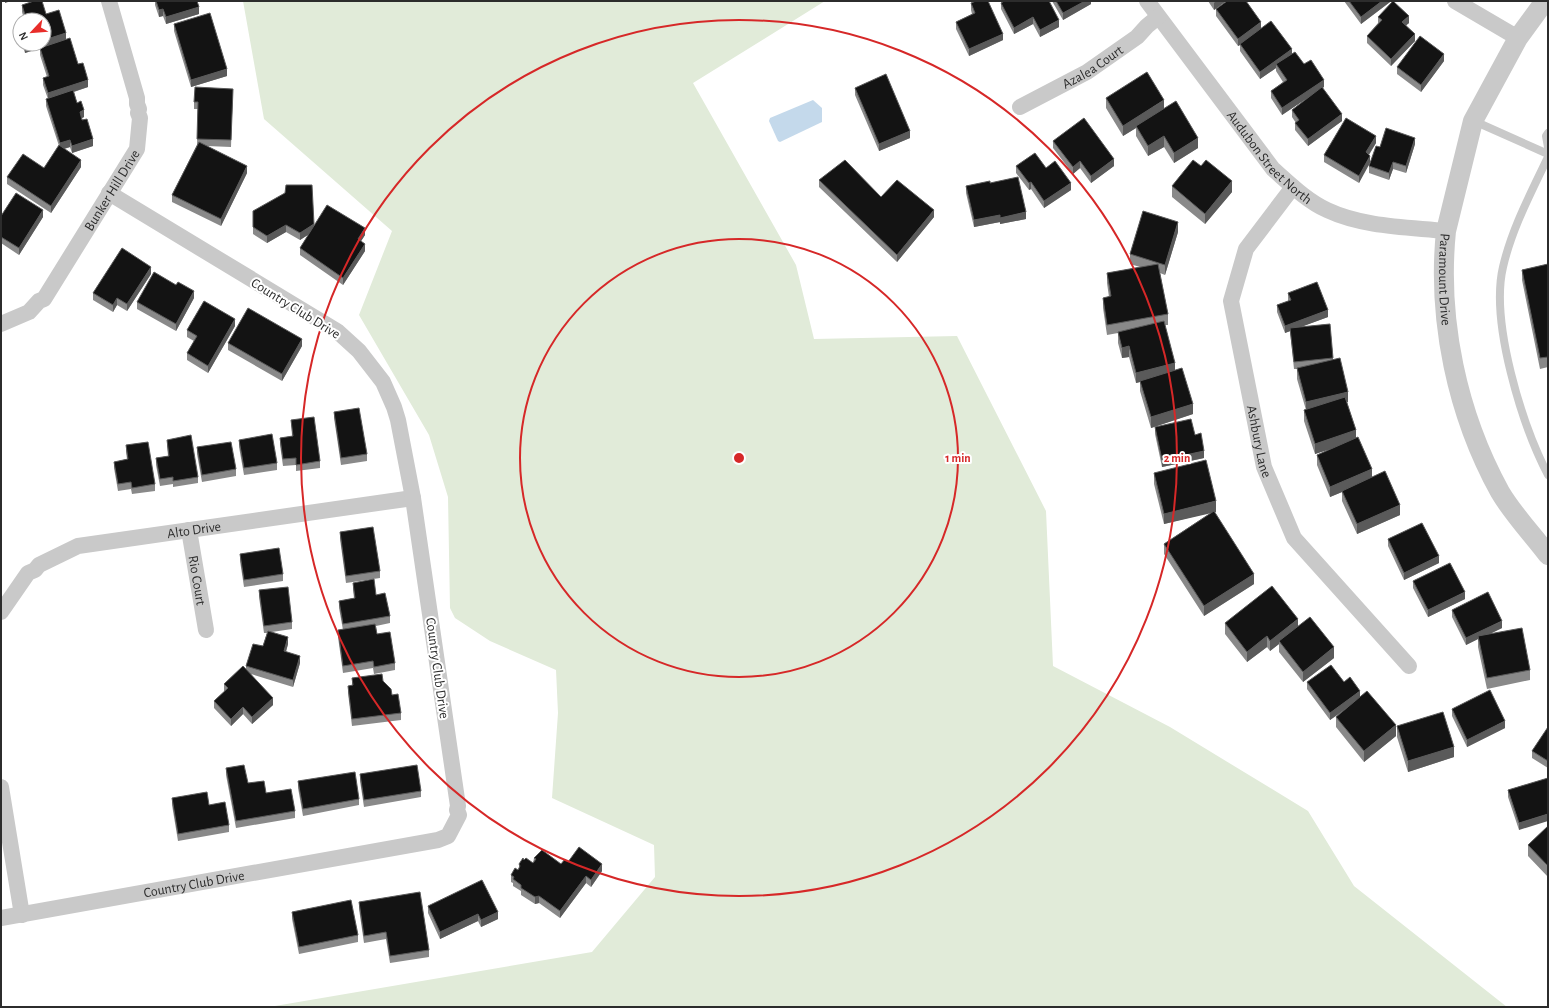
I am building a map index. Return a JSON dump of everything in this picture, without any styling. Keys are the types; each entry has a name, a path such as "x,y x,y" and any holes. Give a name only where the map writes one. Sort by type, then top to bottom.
{"street":[{"name":"Bunker Hill Drive","path":"1,324 29,312 44,299 137,149 140,118 138,113 139,109 137,98 109,1"},
{"name":"Audubon Street North","path":"1146,1 1274,169 1293,187 1316,204 1343,216 1386,225 1446,231"},
{"path":"1455,1 1518,38"},
{"name":"Paramount Drive","path":"1545,1 1518,38 1473,121 1446,231 1444,249 1444,310 1462,406 1478,449 1501,493 1548,555"},
{"name":"Azalea Court","path":"1020,107 1087,72 1137,36 1158,17"},
{"name":"Ashbury Lane","path":"1293,187 1246,248 1231,301 1264,467 1294,538 1409,666"},
{"name":"Country Club Drive","path":"1,918 438,840 448,836 459,815 457,810 458,806 413,498 394,407 383,382 359,351 337,330 109,193"},
{"name":"Alto Drive","path":"1,612 28,573 35,570 39,565 78,546 413,498"},
{"name":"Rio Court","path":"189,530 206,630"},
{"path":"1,787 22,914"}],"lane":[{"path":"1473,121 1548,154"},
{"path":"1548,133 1546,136 1548,147"},
{"path":"1548,157 1515,228 1503,267 1501,280 1501,317 1519,405 1535,449 1548,475"}],"green space":[{"path":"243,1 825,1 693,83 796,265 814,339 957,336 1046,511 1053,666 1170,727 1308,811 1354,886 1507,1007 269,1007 592,952 655,877 654,845 552,798 558,713 556,670 490,641 455,618 450,608 448,497 429,435 359,315 392,231 264,119"}],"water":[{"path":"813,100 822,108 822,122 780,142 778,141 769,121 770,118"}],"building":[{"path":"34,1 42,1 45,12 24,12 22,5"},
{"path":"156,1 197,1 199,7 166,17 163,9 159,10"},
{"path":"976,1 988,1 1003,34 969,49 956,22 975,13 971,3"},
{"path":"1004,1 1049,1 1059,20 1040,30 1033,17 1014,28 1001,3"},
{"path":"1056,1 1085,1 1063,13"},
{"path":"1227,1 1246,1 1261,22 1238,39 1216,9"},
{"path":"1349,1 1382,1 1361,17"},
{"path":"1393,1 1409,16 1402,22 1415,34 1391,59 1367,36 1382,20 1378,17"},
{"path":"59,10 66,33 52,37 52,12"},
{"path":"210,13 227,69 191,80 174,24"},
{"path":"1271,21 1292,49 1260,72 1240,44"},
{"path":"1420,36 1444,54 1421,85 1397,67"},
{"path":"70,38 78,64 83,63 88,80 48,93 43,78 49,76 41,52 52,52 52,44"},
{"path":"1295,52 1304,64 1311,60 1324,80 1282,108 1271,91 1287,80 1276,64"},
{"path":"1147,72 1164,100 1123,126 1106,98"},
{"path":"886,74 910,131 879,144 855,88"},
{"path":"195,87 233,89 231,140 197,139 198,102 194,102"},
{"path":"1322,87 1342,114 1308,139 1295,123 1299,120 1292,110"},
{"path":"73,90 77,103 81,101 84,110 80,112 82,120 87,119 93,139 72,146 70,140 60,143 46,99"},
{"path":"1176,101 1198,138 1174,153 1164,136 1148,146 1136,126"},
{"path":"1084,118 1114,159 1091,176 1080,161 1073,167 1053,141"},
{"path":"1346,118 1376,136 1366,152 1370,156 1359,176 1324,155"},
{"path":"1386,128 1415,138 1406,166 1393,162 1389,173 1369,166 1376,146 1380,147"},
{"path":"199,142 247,166 221,219 172,195"},
{"path":"59,145 81,160 51,206 7,177 23,154 44,168"},
{"path":"1035,153 1046,168 1055,161 1071,183 1044,201 1031,182 1029,183 1016,166"},
{"path":"845,160 881,197 897,180 934,210 897,255 819,180"},
{"path":"1193,160 1201,166 1206,160 1232,181 1205,214 1172,186"},
{"path":"1018,177 1026,212 1000,218 1000,215 974,220 966,186"},
{"path":"286,185 312,185 314,224 300,233 286,225 267,236 253,227 253,211 285,193"},
{"path":"16,193 43,210 19,248 1,237 1,216"},
{"path":"327,205 365,228 358,239 365,244 343,278 300,248"},
{"path":"1143,211 1178,222 1165,265 1130,254"},
{"path":"122,248 151,267 127,304 117,298 113,305 93,293"},
{"path":"1158,264 1168,314 1107,325 1103,298 1111,296 1107,273"},
{"path":"1548,264 1548,357 1540,358 1522,270"},
{"path":"154,272 176,285 178,282 194,291 176,324 137,302"},
{"path":"1317,282 1328,310 1285,326 1277,305 1291,300 1288,293"},
{"path":"204,301 235,319 208,366 187,353 197,336 187,330"},
{"path":"248,308 302,339 282,374 228,343"},
{"path":"1164,321 1175,363 1136,373 1129,346 1122,348 1118,332"},
{"path":"1330,324 1333,358 1294,362 1290,328"},
{"path":"1340,358 1348,392 1306,402 1297,368"},
{"path":"1182,368 1193,404 1151,417 1140,381"},
{"path":"1345,397 1356,430 1315,444 1304,410"},
{"path":"359,408 367,454 341,458 334,412"},
{"path":"314,417 320,461 296,465 296,458 283,459 280,438 293,436 291,420"},
{"path":"1191,419 1195,435 1201,433 1204,451 1162,460 1155,427"},
{"path":"272,434 277,463 244,468 239,440"},
{"path":"191,435 198,477 173,481 173,477 160,479 156,458 169,456 167,440"},
{"path":"1358,437 1372,469 1330,487 1317,455"},
{"path":"148,442 155,484 132,488 131,482 118,484 114,462 128,459 126,445"},
{"path":"231,442 236,469 202,475 197,447"},
{"path":"1206,460 1216,501 1164,514 1154,473"},
{"path":"1385,471 1400,505 1357,524 1342,491"},
{"path":"1214,511 1254,574 1204,606 1164,544"},
{"path":"1422,523 1439,556 1404,573 1388,539"},
{"path":"373,527 380,571 346,576 340,532"},
{"path":"279,548 283,574 244,580 240,554"},
{"path":"1450,563 1465,592 1428,610 1413,581"},
{"path":"374,579 376,595 385,593 390,616 343,624 339,601 355,598 353,583"},
{"path":"1272,586 1298,619 1270,641 1267,636 1247,652 1225,623"},
{"path":"288,587 292,622 264,626 259,590"},
{"path":"1488,592 1502,621 1466,638 1452,610"},
{"path":"1310,617 1334,647 1303,672 1279,641"},
{"path":"375,624 377,634 390,632 395,663 374,667 373,661 343,666 338,630"},
{"path":"1522,628 1530,670 1487,678 1478,636"},
{"path":"268,631 288,637 284,651 300,656 293,680 246,666 253,644 263,646"},
{"path":"1331,665 1344,682 1350,677 1360,691 1330,713 1307,682"},
{"path":"243,666 273,698 252,717 243,707 231,719 214,701 228,688 224,684"},
{"path":"382,674 383,681 391,689 392,695 398,694 401,713 352,719 348,686 353,685 352,678"},
{"path":"1490,690 1505,721 1467,740 1452,709"},
{"path":"1367,691 1396,725 1364,751 1336,717"},
{"path":"1443,712 1454,747 1408,761 1397,726"},
{"path":"1548,727 1548,761 1532,751"},
{"path":"244,765 248,783 264,781 266,793 291,789 295,811 236,821 226,768"},
{"path":"417,765 421,791 364,800 360,774"},
{"path":"355,772 359,799 303,809 298,781"},
{"path":"1548,778 1548,814 1519,823 1508,790"},
{"path":"207,792 209,805 225,802 229,825 178,834 172,798"},
{"path":"1548,826 1548,866 1528,845"},
{"path":"579,847 602,864 591,880 586,876 560,911 539,896 535,897 521,888 521,885 513,879 514,877 511,875 515,868 518,870 520,866 519,864 523,858 524,860 526,858 533,863 536,859 534,858 542,850 561,864 565,859 568,862"},
{"path":"482,880 498,912 481,920 478,914 440,932 428,906"},
{"path":"420,892 429,950 390,956 386,932 364,936 359,902"},
{"path":"351,900 358,935 299,947 292,912"}]}
